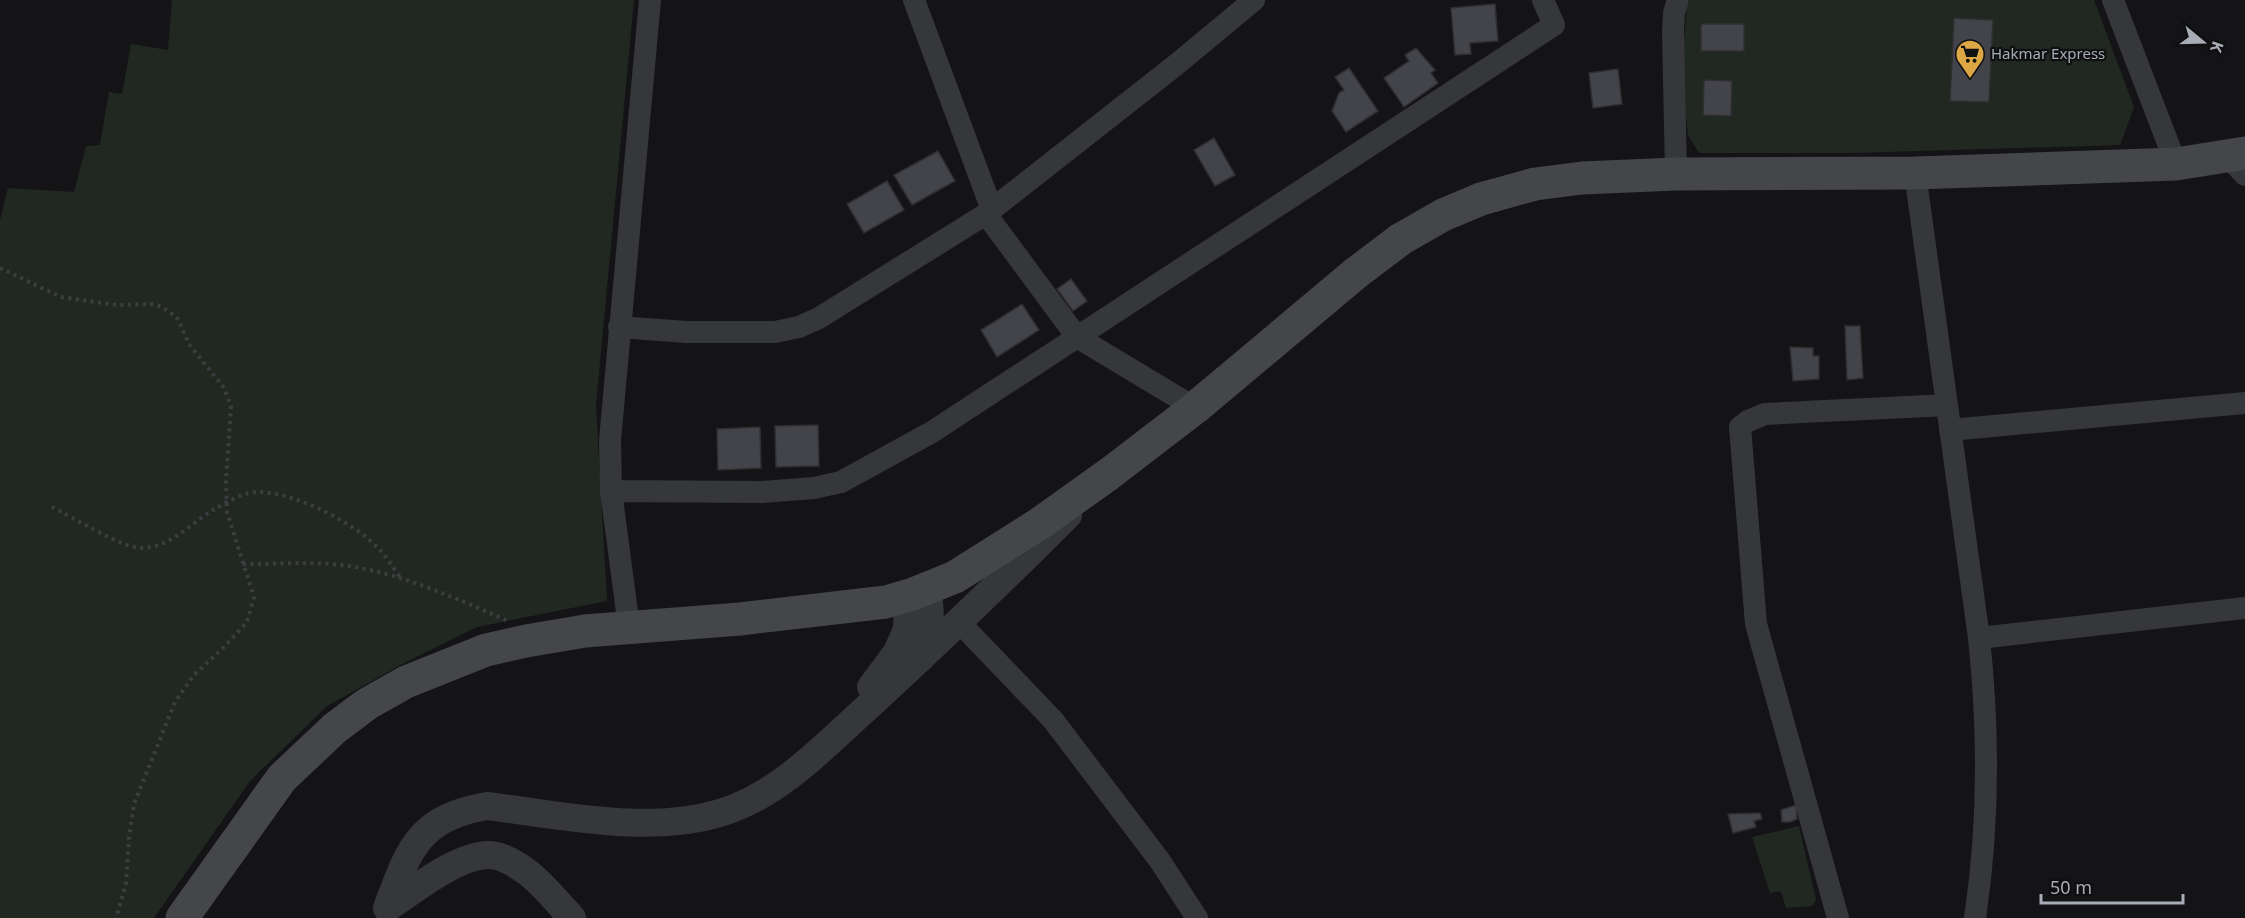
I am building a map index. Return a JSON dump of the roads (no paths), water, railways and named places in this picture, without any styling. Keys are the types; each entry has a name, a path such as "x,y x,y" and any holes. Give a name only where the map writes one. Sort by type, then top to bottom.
{"main road":[{"path":"182,918 282,778 335,728 367,704 406,682 486,650 548,638 629,627 740,619 886,602 955,577 992,556 1109,474 1195,408 1356,273 1401,239 1443,215 1481,199 1535,184 1582,178 1676,174 1915,173 2239,162"}],"street":[{"path":"629,627 611,491 610,440 650,0"},
{"path":"914,0 989,212 1077,337 1195,408"},
{"path":"619,327 686,332 775,332 799,327 819,318 989,212 1254,0"},
{"path":"611,491 762,492 814,488 841,482 932,432 1554,25 1543,0"},
{"path":"1676,174 1673,31 1678,0"},
{"path":"2113,0 2176,164"},
{"path":"1915,173 1986,698 1987,793 1981,877 1975,918"},
{"path":"1950,430 2245,403"},
{"path":"1838,918 1756,624 1740,427 1765,414 1947,405"},
{"path":"387,913 405,859 418,840 430,828 448,817 467,810 487,806 618,821 655,822 692,819 725,811 755,799 785,780 960,623 1109,474"},
{"path":"917,592 931,614 930,632 921,658"},
{"path":"836,735 897,652 907,630 917,592"},
{"path":"1979,638 2245,608"},
{"path":"960,623 1053,720 1160,861 1197,918"},
{"path":"387,913 439,874 465,861 489,855 510,861 528,873 572,918"}],"place":[{"name":"Hakmar Express","path":"1970,80"}]}
